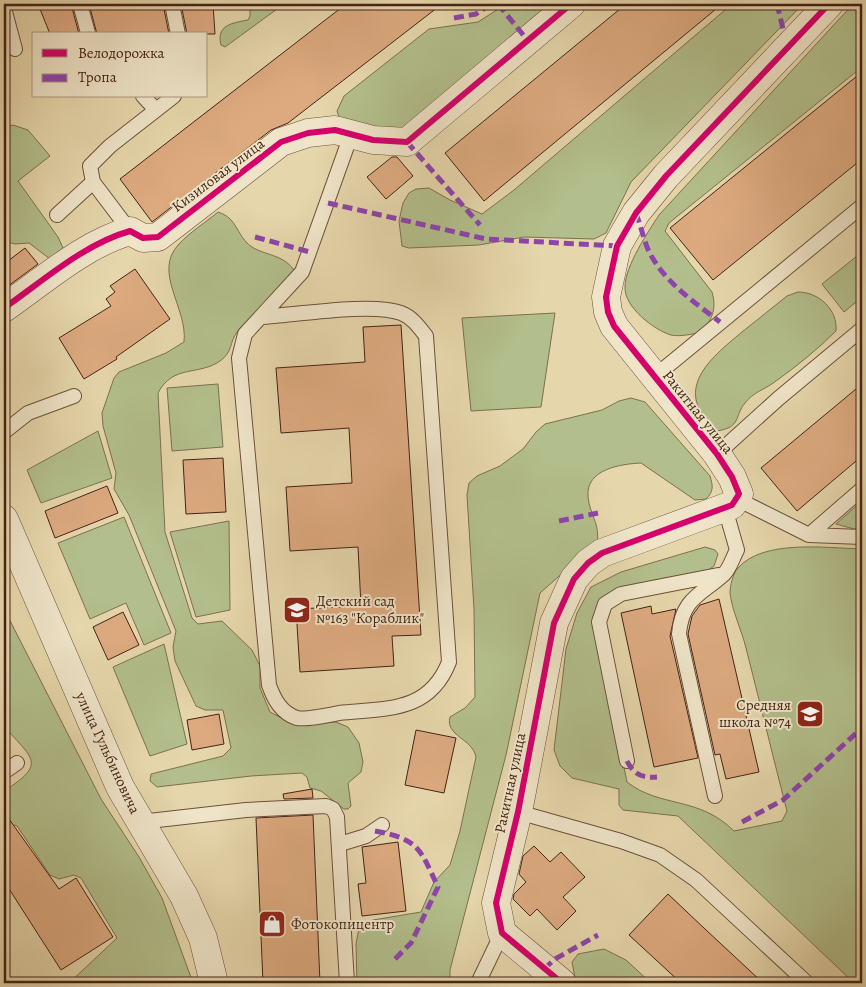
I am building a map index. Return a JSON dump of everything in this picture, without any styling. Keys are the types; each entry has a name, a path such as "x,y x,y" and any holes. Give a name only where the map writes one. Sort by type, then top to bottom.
{"street":[{"name":"Кизиловая улица","path":"130,231 143,238 158,237 282,142 308,133 335,130 373,140 407,142 571,4"},
{"name":"Ракитная улица","path":"502,933 496,903 518,812 554,623 574,579 588,563 602,554 731,504 739,494 737,486 717,454 614,326 608,312 606,297 617,246 650,193 829,4"},
{"path":"4,308 82,254 113,236 130,231"},
{"name":"улица Гульбиновича","path":"4,519 120,787 164,858 184,896 203,938 214,983"},
{"path":"502,933 562,983"}],"lane":[{"path":"80,4 88,32"},
{"path":"172,4 178,32"},
{"path":"4,8 15,49"},
{"path":"145,98 156,110"},
{"path":"130,231 93,182 90,166 110,146 171,98"},
{"path":"262,317 381,308 402,313 415,322 426,336 449,662 442,679 426,695 408,705 298,718 276,704 268,685 239,358 245,334 302,272 351,135"},
{"path":"58,215 93,182"},
{"path":"654,376 862,206"},
{"path":"717,454 779,398 862,329"},
{"path":"4,432 28,413 74,396"},
{"path":"809,534 862,489"},
{"path":"715,796 679,634 680,621 685,611 702,590 725,573 737,550 731,504 809,534 862,537"},
{"path":"627,761 599,622 604,604 621,594 725,573"},
{"path":"4,772 17,763"},
{"path":"140,822 246,810 326,806 333,809 338,817 347,983"},
{"path":"518,812 621,841 660,855 696,880 807,983"},
{"path":"340,844 357,840 382,825"},
{"path":"478,983 502,933"}],"green space":[{"path":"250,4 284,4 225,47 221,45 220,38 223,29 231,24 248,20"},
{"path":"506,4 561,4 405,131 388,133 340,120 337,111 344,96 429,29 478,22"},
{"path":"732,4 803,4 631,182 606,233 594,239 524,237 479,245 409,248 402,246 399,221 403,203 409,193 416,189 429,188 450,200 482,214 514,190"},
{"path":"853,4 862,4 862,67 669,223 665,231 712,292 714,309 711,318 702,332 675,336 656,328 641,317 626,295 625,287 629,269 643,240 659,215"},
{"path":"13,125 28,130 50,156 18,181 58,237 64,250 50,259 29,243 15,244 4,241 4,128"},
{"path":"218,212 232,221 243,238 252,247 283,260 294,270 292,279 237,332 224,358 212,365 171,378 158,393 165,532 192,618 198,624 222,621 252,650 260,666 260,688 270,712 295,725 336,722 348,727 359,743 363,762 361,772 348,783 351,806 348,809 344,809 321,791 310,788 307,777 302,773 251,776 157,787 150,781 151,774 223,756 231,748 223,710 205,710 196,706 175,661 173,647 176,631 129,515 114,489 116,473 103,426 102,413 114,378 119,372 166,353 184,342 184,329 173,291 169,266 172,255 179,244"},
{"path":"862,252 862,297 844,312 822,284"},
{"path":"798,292 813,295 825,303 834,316 836,331 792,369 748,399 734,424 717,431 703,416 697,403 696,389 700,377 707,365 729,343 787,296"},
{"path":"555,313 541,407 471,411 462,318"},
{"path":"218,384 223,447 172,451 167,388"},
{"path":"631,398 645,402 710,476 712,491 706,499 695,500 641,463 606,470 593,480 589,487 588,496 598,533 596,548 574,563 540,593 506,755 450,970 450,979 453,983 357,983 356,944 359,928 373,920 421,912 434,882 450,865 460,831 476,757 470,745 451,729 450,723 450,717 465,708 475,697 474,609 467,495 469,483 477,476 500,466 523,449 545,424 602,410 619,401"},
{"path":"98,431 112,478 41,503 27,470"},
{"path":"862,501 862,528 854,529 836,524"},
{"path":"124,517 171,633 144,645 126,603 90,619 58,543"},
{"path":"229,521 230,610 196,617 170,532"},
{"path":"705,547 715,550 718,554 714,566 707,571 600,601 593,617 627,782 653,796 707,812 721,820 734,831 782,821 787,811 746,648 731,600 732,580 738,568 749,559 779,549 814,547 862,549 862,983 854,983 678,816 623,810 619,805 619,789 572,778 560,766 554,750 566,649 577,613 591,587 621,572"},
{"path":"4,609 101,799 139,857 162,898 193,983 69,983 117,938 81,878 74,875 59,879 50,875 17,826 14,825 4,832 4,791 27,774 31,767 31,760 22,746 4,726"},
{"path":"164,644 187,744 150,756 113,667"},
{"path":"604,949 626,960 651,983 576,983 572,962 578,954"}],"building":[{"path":"38,4 71,4 78,32 49,32"},
{"path":"89,4 163,4 169,32 96,32"},
{"path":"181,4 213,4 215,34 208,34 208,32 187,32"},
{"path":"346,4 442,4 288,123 271,130 152,222 120,179"},
{"path":"626,4 722,4 484,201 445,153"},
{"path":"862,72 862,159 713,280 670,228"},
{"path":"392,157 397,157 413,176 386,199 367,177"},
{"path":"25,248 38,264 4,289 4,264"},
{"path":"135,269 170,319 116,357 117,359 84,379 59,338 111,306 106,299 115,292 110,286"},
{"path":"401,325 421,635 392,636 394,666 300,672 296,609 361,606 358,547 290,551 286,487 352,483 349,428 281,433 276,368 365,362 363,327"},
{"path":"862,384 862,456 797,511 761,468"},
{"path":"223,458 226,512 186,514 183,460"},
{"path":"107,486 118,513 55,538 45,511"},
{"path":"719,599 759,772 726,779 720,754 715,755 688,634 692,616 700,605"},
{"path":"651,606 652,614 676,609 670,636 698,758 654,767 621,613"},
{"path":"123,612 139,645 108,660 93,627"},
{"path":"219,714 224,744 192,750 187,720"},
{"path":"416,730 456,738 444,793 405,785"},
{"path":"312,789 313,798 284,799 283,794"},
{"path":"4,812 59,889 76,878 113,937 61,970 4,881"},
{"path":"313,815 320,983 263,983 256,818"},
{"path":"398,842 406,911 362,916 358,884 366,883 362,847"},
{"path":"534,846 550,862 561,852 585,877 563,897 576,911 557,930 537,909 530,916 513,899 514,894 526,882 519,874 523,856"},
{"path":"668,894 763,983 681,983 629,935"}],"marked path":[{"path":"454,18 476,14 491,4"},
{"path":"498,4 529,42"},
{"path":"777,4 784,33"},
{"path":"4,25 10,25"},
{"path":"407,142 480,225"},
{"path":"328,203 486,239 617,246"},
{"path":"636,213 647,247 661,270 689,298 720,322"},
{"path":"255,237 310,252"},
{"path":"559,521 598,513"},
{"path":"742,822 783,800 862,728"},
{"path":"627,761 639,775 657,777"},
{"path":"375,831 390,834 410,842 427,863 438,887 411,943 393,961"},
{"path":"544,969 555,959 598,935"}],"cycle path":[{"path":"4,308 64,264 113,237 130,231 143,238 158,237 281,142 308,133 335,130 373,140 407,142 571,4"},
{"path":"562,983 502,933 496,903 518,812 554,623 574,579 588,563 602,553 732,505 739,494 732,477 717,454 614,326 608,312 606,297 617,246 636,213 666,176 829,4"}],"place":[{"name":"Детский сад №163 \"Кораблик\"","path":"297,610"},
{"name":"Средняя школа №74","path":"810,714"},
{"name":"Фотокопицентр","path":"272,924"}]}
